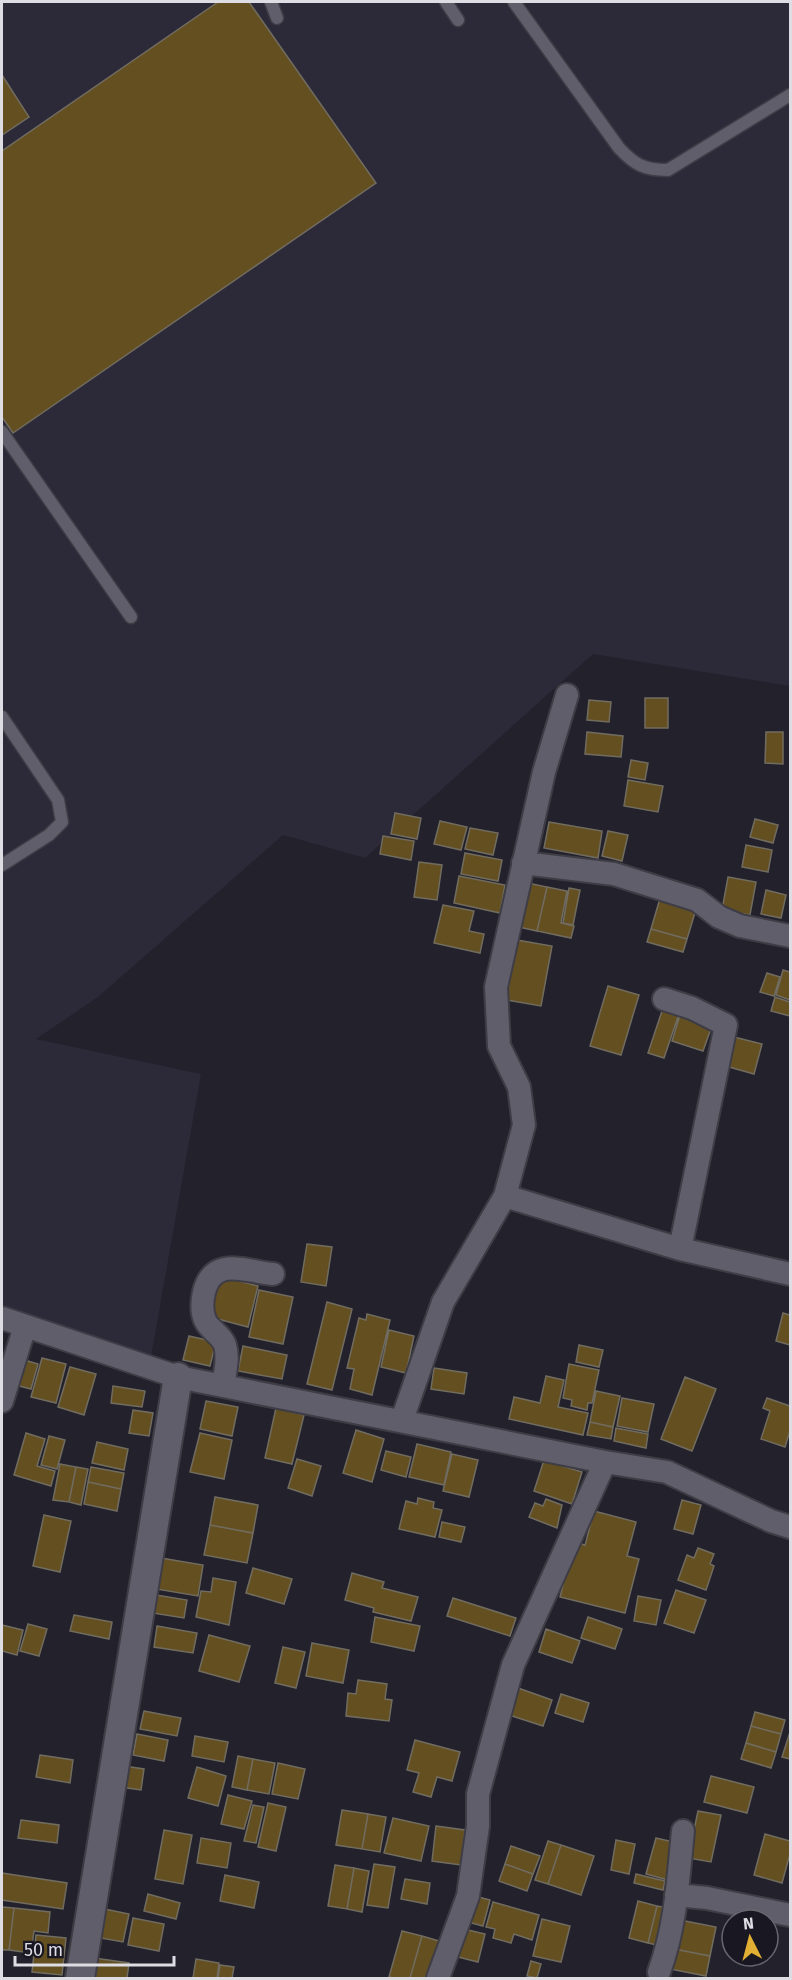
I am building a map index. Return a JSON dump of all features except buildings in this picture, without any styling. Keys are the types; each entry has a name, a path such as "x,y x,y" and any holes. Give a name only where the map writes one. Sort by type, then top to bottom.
{"street":[{"path":"402,1420 443,1302 505,1196 524,1125 519,1087 499,1046 496,987 544,772 567,695"},
{"path":"523,863 614,874 697,900 719,917 740,926 790,936"},
{"path":"664,999 692,1008 726,1025 680,1249"},
{"path":"505,1196 680,1249 790,1274"},
{"path":"223,1386 225,1346 205,1321 202,1312 207,1280 217,1270 226,1268 273,1274"},
{"path":"2,1318 178,1377 604,1462 668,1472 771,1521 790,1527"},
{"path":"2,1401 25,1326"},
{"path":"80,1978 178,1377"},
{"path":"438,1978 468,1896 478,1826 478,1794 513,1665 604,1462"},
{"path":"659,1972 671,1940 683,1831"},
{"path":"676,1896 707,1898 790,1915"}],"lane":[{"path":"272,2 277,18"},
{"path":"446,2 458,20"},
{"path":"514,2 619,148 634,165 648,170 668,170 790,95"},
{"path":"2,432 131,617"},
{"path":"2,717 58,800 62,822 49,835 2,865"}],"shaded area":[{"path":"2,2 790,2 790,686 593,654 365,858 283,835 98,997 36,1039 201,1074 151,1357 2,1306"}]}
